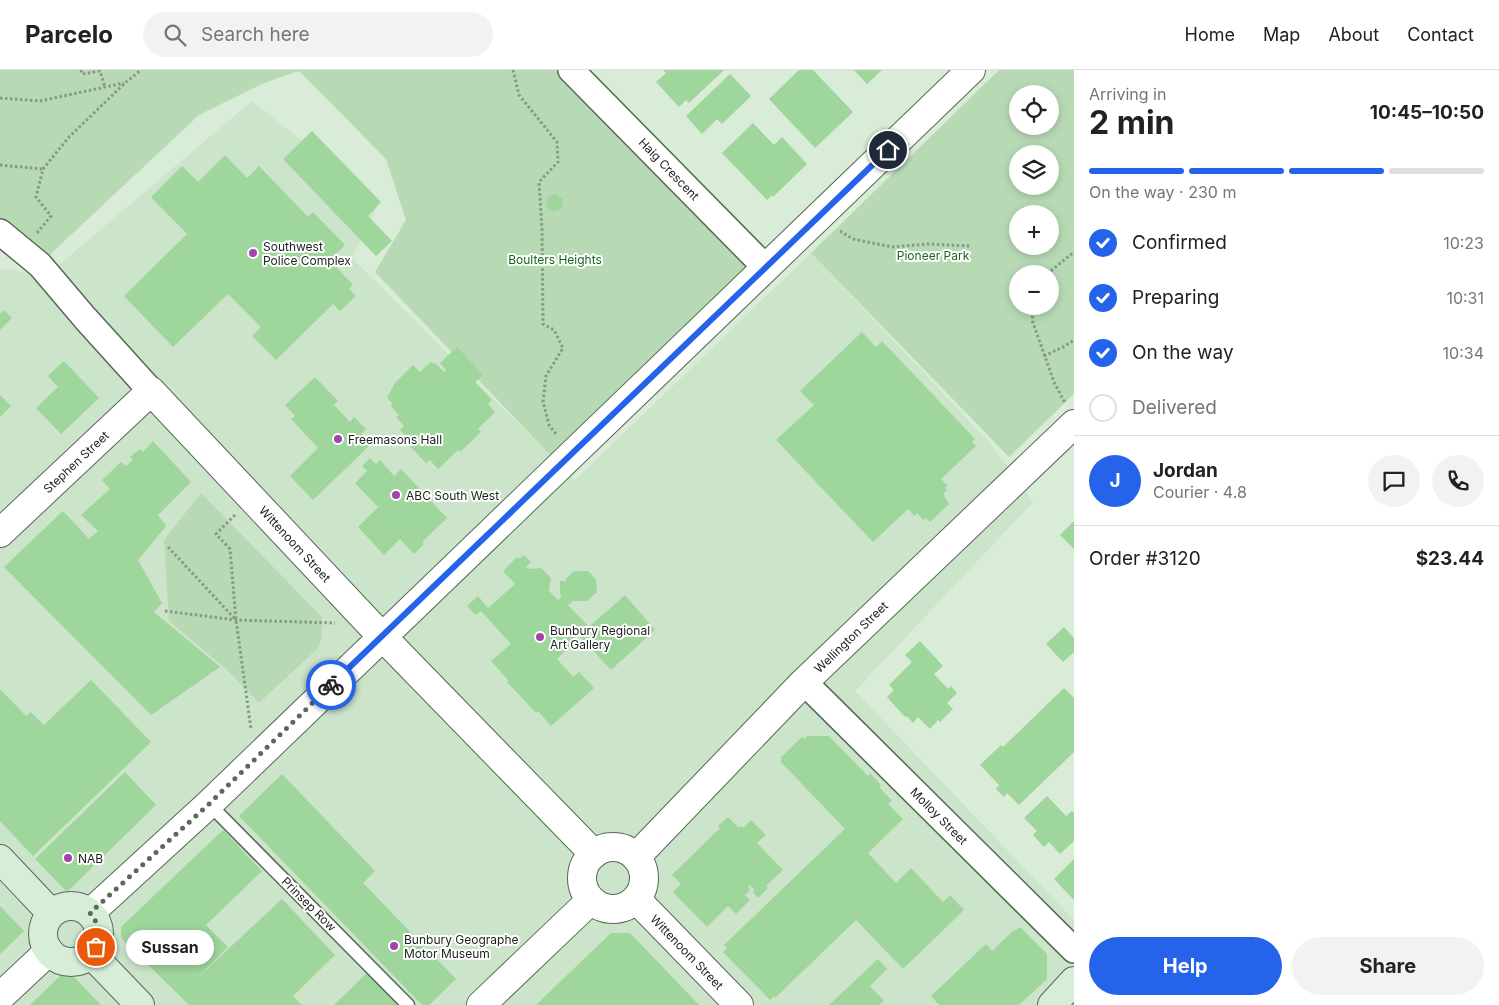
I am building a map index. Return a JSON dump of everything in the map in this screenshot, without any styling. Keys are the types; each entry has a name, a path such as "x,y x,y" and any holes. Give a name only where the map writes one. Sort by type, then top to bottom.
{"main road":[{"path":"0,859 51,913"},
{"path":"65,906 83,908 90,913 96,920 99,929 99,938 91,954 74,962 64,961 49,951 44,942 43,933 51,913 65,906"},
{"path":"91,954 140,1005"},
{"path":"1052,1005 1074,981"}],"street":[{"name":"Haig Crescent","path":"571,70 766,268"},
{"path":"90,913 209,804 377,630 574,452 971,70"},
{"name":"Wittenoom Street","path":"0,232 40,265 85,318 252,498 594,854"},
{"name":"Stephen Street","path":"0,533 151,390"},
{"name":"Wellington Street","path":"636,857 804,682 1070,414"},
{"name":"Molloy Street","path":"804,682 1074,950"},
{"path":"610,846 621,847 630,851 636,857 643,869 644,879 642,890 636,899 619,909 609,909 600,906 585,893 582,873 585,864 594,854 610,846"},
{"name":"Wittenoom Street","path":"636,899 738,1005"},
{"path":"481,1005 592,900"},
{"path":"0,997 49,951"}],"lane":[{"name":"Prinsep Row","path":"209,804 408,1005"}],"path":[{"path":"81,70 82,74 100,71 105,87"},
{"path":"22,249 51,216 36,197 43,169 69,137 141,70"},
{"path":"513,70 519,95 557,142 558,162 539,182 542,229 543,324 554,330 563,348 546,376 543,402 549,425 574,452"},
{"path":"0,98 40,101 125,83"},
{"path":"0,165 43,169"},
{"path":"819,216 852,239 892,247 927,244 970,246"},
{"path":"1058,265 1074,252"},
{"path":"1033,315 1032,320 1044,356 1054,382 1070,414"},
{"path":"1044,356 1074,340"},
{"path":"251,733 236,620 230,548 216,534 252,498"},
{"path":"168,547 236,620"},
{"path":"165,611 236,620 377,630"}],"shaded area":[{"path":"252,101 379,202 352,258 575,480 811,253 991,444 1033,502 855,691 1074,920 1074,1005 0,1005 0,268 46,276"}],"green space":[{"name":"Boulters Heights","path":"0,70 569,70 757,270 556,461 375,272 406,220 386,159 299,71 264,83 199,115 41,263 0,228"},
{"name":"Pioneer Park","path":"999,70 1074,70 1074,394 1009,457 811,253"},
{"path":"201,493 322,617 322,636 318,648 259,703 226,669 169,621 164,540"}],"building":[{"path":"663,70 724,70 689,103 686,100 679,107 656,82 666,73"},
{"path":"799,70 813,70 853,112 815,148 769,99"},
{"path":"854,70 882,70 867,84"},
{"path":"730,74 751,96 722,124 717,119 702,134 686,116"},
{"path":"753,123 774,145 782,137 807,164 773,197 772,195 767,200 722,153"},
{"path":"312,131 381,202 368,216 392,241 376,256 283,159"},
{"name":"Southwest Police Complex","path":"225,155 247,178 259,166 308,217 313,212 345,245 330,260 353,285 349,289 356,296 340,311 333,304 276,360 252,336 261,327 228,294 173,347 124,296 187,234 151,197 182,166 198,182"},
{"path":"555,194 563,199 562,208 554,212 547,207 547,198"},
{"path":"4,310 12,318 0,330 0,314"},
{"path":"862,332 876,347 882,341 975,439 972,442 976,446 941,479 948,486 943,494 949,504 930,522 926,518 923,520 917,513 914,516 908,509 873,542 776,440 814,405 800,391"},
{"path":"457,347 483,375 475,382 492,400 488,404 495,412 478,429 481,432 438,469 430,460 426,463 405,441 408,438 400,430 404,426 396,417 399,415 387,398 395,383 413,365 420,372 431,362 435,363 444,372 446,370 440,363"},
{"path":"64,361 99,398 61,434 36,408 58,387 48,376"},
{"name":"Freemasons Hall","path":"315,377 338,401 334,405 350,422 354,417 366,429 361,434 371,444 313,500 290,476 318,448 291,419 295,416 285,405"},
{"path":"0,395 11,406 0,417"},
{"path":"153,441 191,482 158,515 166,526 138,560 162,603 154,612 220,667 151,715 4,567 63,511 89,539 98,531 81,515 110,489 102,480 121,462 126,466 133,460 130,457 140,449 143,452"},
{"name":"ABC South West","path":"370,458 376,464 380,460 394,476 401,469 447,518 422,542 424,544 414,554 400,539 384,555 358,527 378,507 355,483 367,471 362,466"},
{"path":"1074,521 1074,549 1060,535"},
{"name":"Bunbury Regional Art Gallery","path":"524,555 531,562 526,567 528,569 541,568 551,578 549,591 558,600 562,596 560,594 560,581 566,581 574,571 588,571 596,579 597,592 587,601 573,601 568,605 589,627 625,595 655,630 611,670 578,634 570,641 572,644 557,659 573,677 579,672 594,688 551,726 507,682 509,681 491,661 511,644 481,611 476,615 467,606 478,596 488,608 515,584 503,571 517,557 519,559"},
{"path":"1064,627 1074,638 1074,652 1063,662 1046,644"},
{"path":"920,641 943,666 934,674 948,689 951,686 957,693 947,703 953,709 940,722 938,720 930,729 918,717 913,723 887,697 894,690 889,685 912,662 905,655"},
{"path":"91,680 151,742 33,856 0,821 0,689 26,716 31,712 44,725"},
{"path":"1064,688 1074,698 1074,752 1019,805 1007,793 1004,797 996,789 999,785 980,765 1001,745 1003,747"},
{"path":"807,736 829,736 868,776 870,773 881,785 879,787 892,801 888,804 903,819 868,853 896,883 911,868 943,902 950,895 964,910 903,969 856,920 775,998 774,996 770,1000 723,952 727,948 724,945 845,829 780,761 782,760 780,758 802,737 804,739"},
{"path":"125,772 156,805 67,892 35,859"},
{"path":"282,774 375,871 363,883 456,979 429,1005 422,1005 239,816"},
{"path":"1047,796 1066,816 1072,811 1074,813 1074,841 1060,854 1049,842 1044,847 1033,835 1037,831 1024,818"},
{"path":"728,817 739,828 741,826 743,828 751,820 766,835 757,843 783,870 766,886 768,888 758,898 753,892 755,890 750,885 748,887 750,890 745,895 750,900 736,914 728,906 707,927 673,892 681,884 672,875 720,828 718,826"},
{"path":"223,830 262,871 206,925 228,947 192,983 282,899 335,955 293,996 302,1005 189,1005 121,938 121,927"},
{"path":"1074,859 1074,900 1054,879"},
{"path":"0,906 24,931 0,954"},
{"path":"1020,927 1047,954 1047,979 1019,1005 939,1005 931,996 986,944 992,951 1014,930"},
{"path":"611,933 630,933 699,1005 536,1005"},
{"path":"878,959 887,969 870,986 884,1001 879,1005 829,1005"},
{"path":"368,972 400,1005 334,1005"},
{"path":"61,975 72,975 101,1005 30,1005"}],"way so far":[{"path":"96,947 99,929 96,920 90,913 209,804 331,685"}],"place":[{"name":"Southwest Police Complex","path":"253,253"},
{"name":"Freemasons Hall","path":"338,439"},
{"name":"ABC South West","path":"396,495"},
{"name":"Bunbury Regional Art Gallery","path":"540,637"},
{"name":"NAB","path":"68,858"},
{"name":"Bunbury Geographe Motor Museum","path":"394,946"},
{"name":"Sussan","path":"96,947"}],"route":[{"path":"331,685 888,150"}]}
